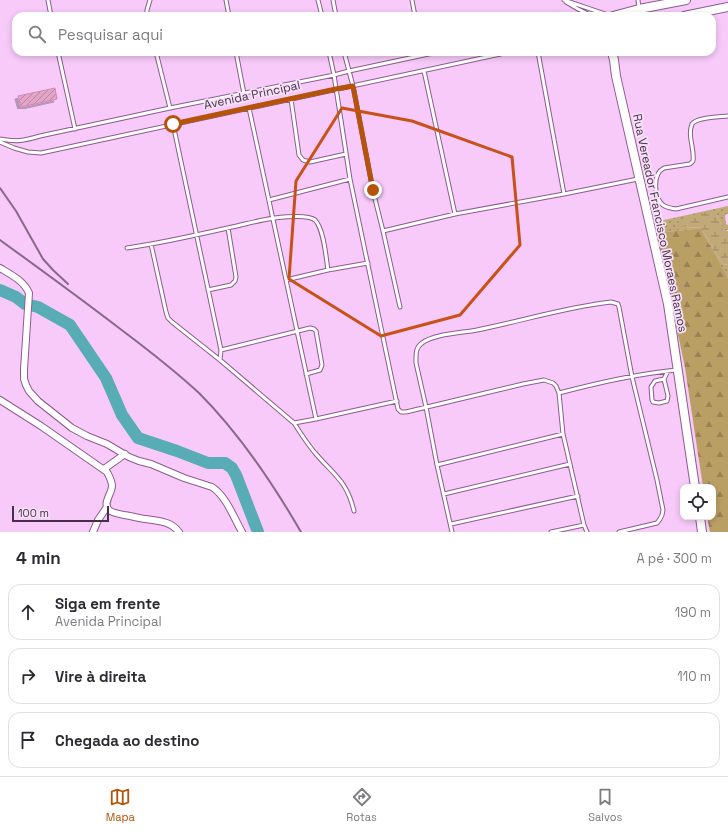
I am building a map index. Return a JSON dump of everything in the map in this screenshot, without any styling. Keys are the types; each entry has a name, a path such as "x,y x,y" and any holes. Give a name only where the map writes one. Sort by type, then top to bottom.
{"street":[{"path":"629,12 686,0"},
{"path":"704,12 728,7"},
{"name":"Rua Vereador Francisco Moraes Ramos","path":"614,56 616,76 668,304 695,484"},
{"path":"0,268 15,278 26,288 29,293 24,369 26,385 38,401 72,428 115,448 134,459 212,487 220,494 242,532"},
{"path":"0,400 104,469 110,476 112,485 107,507 98,520 93,532"},
{"path":"104,469 125,454"},
{"path":"107,507 109,510 118,514 166,522 173,525 179,532"},
{"path":"700,520 701,532"}],"lane":[{"path":"48,0 50,12"},
{"path":"147,12 150,0"},
{"path":"226,0 228,12"},
{"path":"318,0 321,12"},
{"path":"333,0 335,12"},
{"path":"412,0 414,12"},
{"path":"563,0 583,12"},
{"path":"563,0 600,12"},
{"path":"638,0 638,10"},
{"path":"59,56 75,129"},
{"path":"157,56 170,108"},
{"path":"237,56 244,94"},
{"path":"331,56 350,179 398,409 404,412 544,380 553,383 559,393 563,434 584,525 587,532"},
{"path":"345,56 353,86 373,190 400,307"},
{"name":"Avenida Principal","path":"0,140 22,141 170,108 334,75 413,56"},
{"name":"Avenida Principal","path":"0,140 14,148 28,152 41,152 492,56"},
{"path":"539,56 564,194"},
{"path":"424,71 455,214"},
{"path":"291,99 299,156 303,160 310,162 346,154"},
{"path":"249,108 316,419"},
{"path":"728,116 695,121 692,125 690,134 694,156 693,161 690,164 664,168 657,175 655,184 658,199 664,206 670,208 676,209 728,197"},
{"path":"173,124 221,350 220,360"},
{"path":"269,200 350,179"},
{"path":"383,231 455,214 639,179"},
{"path":"127,248 273,218 306,216 316,221 321,232 325,246 328,270"},
{"path":"208,290 231,285 235,281 236,277 228,228"},
{"path":"151,244 168,318 294,423 316,455 344,485 351,499 354,511"},
{"path":"286,280 328,270 368,264"},
{"path":"452,532 418,374 416,355 417,348 420,344 430,338 477,330 564,310 611,302 616,303 619,307 632,377 663,510 660,519 656,523 619,532"},
{"path":"221,350 310,328 314,329 316,331 322,367 318,371 306,374"},
{"path":"559,393 593,384 678,369"},
{"path":"664,379 655,381 651,387 652,400 658,404 667,400 668,396 664,379 668,371"},
{"path":"294,423 397,401"},
{"path":"438,466 563,434"},
{"path":"444,494 570,464"},
{"path":"451,524 578,496"},
{"path":"551,532 584,525"}],"highlighted area":[{"path":"342,108 412,121 512,157 520,245 460,315 381,336 289,279 296,181"}],"green space":[{"path":"728,206 728,214 725,216 728,230 724,231 717,215 687,227 701,228 723,264 728,265 728,278 694,229 657,233 655,222"},
{"path":"710,211 717,215 724,231 728,231 728,265 723,264 701,228 677,226 679,220"},
{"path":"700,229 728,278 728,532 710,532 708,520 716,520 716,484 703,484 685,368 657,233"}],"building":[{"path":"55,88 57,99 21,107 18,96"}],"waterway":[{"path":"0,290 16,297 25,304 38,307 70,325 106,378 122,415 138,438 208,463 225,463 232,468 258,532"}],"railway":[{"path":"0,188 16,211 43,259 68,284"},
{"path":"0,240 140,344 199,393 242,442 279,495 301,532"}],"route":[{"path":"173,124 353,86 373,190"}]}
